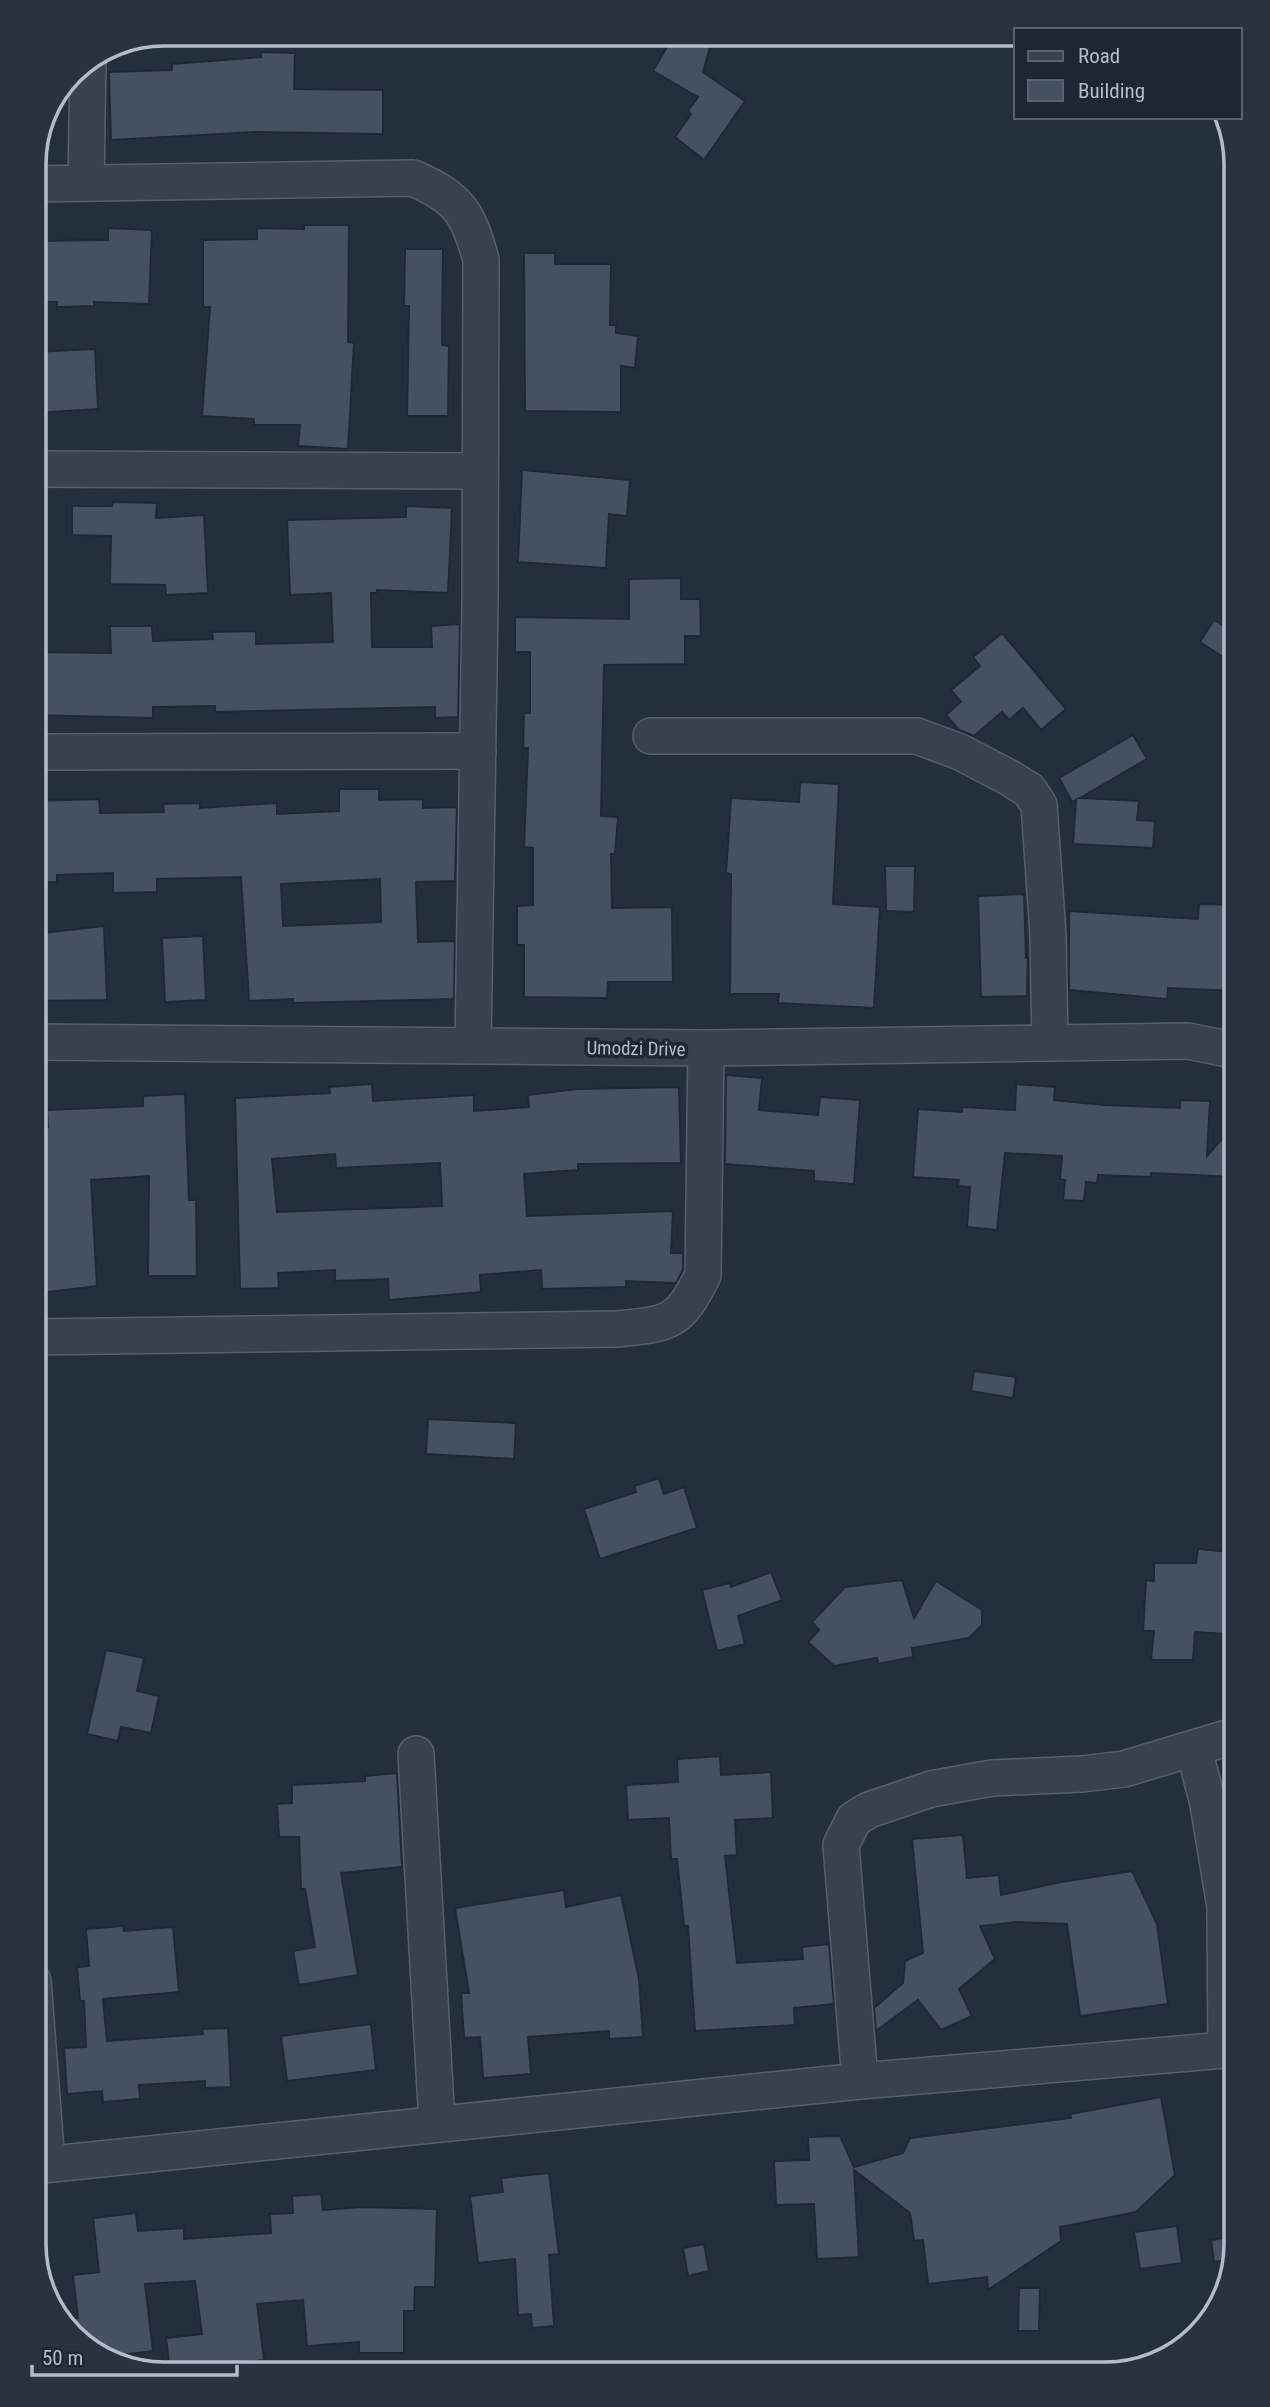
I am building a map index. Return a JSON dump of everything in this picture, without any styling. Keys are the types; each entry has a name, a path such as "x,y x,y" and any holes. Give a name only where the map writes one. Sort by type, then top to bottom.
{"street":[{"path":"86,183 88,74"},
{"path":"46,184 413,178 440,189 459,204 472,225 481,260 473,1046"},
{"path":"46,469 479,471"},
{"path":"651,736 918,736 960,752 1029,790 1039,805 1048,935 1050,1042"},
{"path":"46,752 478,751"},
{"name":"Umodzi Drive","path":"46,1042 706,1048 1188,1041 1224,1048"},
{"path":"46,1337 616,1329 649,1326 671,1318 687,1307 703,1275 706,1048"},
{"path":"860,2081 841,1845 854,1819 869,1810 931,1789 992,1778 1082,1774 1124,1769 1224,1739"},
{"path":"1194,1749 1208,1804 1224,1901"},
{"path":"416,1754 437,2124"},
{"path":"46,2164 860,2081 1224,2050"}],"building":[{"path":"667,46 710,46 703,72 745,101 704,160 675,137 691,114 688,111 698,97 653,71"},
{"path":"261,52 295,53 294,89 383,90 383,134 256,132 111,140 109,72 172,70 172,64 261,57"},
{"path":"304,225 349,225 348,342 354,343 348,449 298,446 300,425 254,425 254,419 202,416 210,307 203,307 203,240 257,239 257,228 304,229"},
{"path":"108,228 152,230 149,304 94,302 94,306 57,307 57,302 46,302 46,241 108,240"},
{"path":"405,249 443,249 442,345 449,346 448,416 407,416 409,306 404,306"},
{"path":"524,253 555,253 555,264 611,264 610,325 616,325 616,333 638,336 635,368 621,366 621,412 525,411"},
{"path":"95,349 98,409 46,412 46,351"},
{"path":"522,470 630,480 627,516 609,514 606,568 518,562"},
{"path":"112,502 157,503 156,518 204,515 208,593 166,595 165,585 110,584 111,536 72,535 72,506 112,506"},
{"path":"406,506 452,508 448,593 377,590 377,593 371,593 372,647 432,647 431,626 460,624 458,717 435,718 435,707 215,712 215,706 153,707 153,718 46,715 46,652 111,653 110,626 152,626 153,641 213,639 212,632 256,631 256,644 333,642 331,593 290,595 287,520 406,517"},
{"path":"681,578 681,599 700,599 701,636 685,636 685,664 604,665 601,816 618,817 615,854 611,854 612,908 672,907 673,982 608,982 607,998 524,997 524,945 517,945 517,906 533,905 533,848 524,847 528,748 523,748 524,713 530,713 530,652 515,652 515,617 629,619 629,579"},
{"path":"1214,620 1224,626 1224,658 1200,642"},
{"path":"1002,633 1066,709 1041,730 1023,708 1009,720 1002,712 974,736 959,730 946,715 961,702 951,690 980,666 973,657"},
{"path":"1133,735 1147,759 1080,798 1139,801 1137,820 1155,821 1153,848 1073,844 1076,800 1072,802 1059,778"},
{"path":"800,782 839,784 833,904 880,907 874,1008 778,1003 779,994 730,994 731,874 726,873 731,798 799,802"},
{"path":"339,789 379,789 379,800 423,799 423,808 457,807 455,881 416,882 418,942 455,941 454,999 293,1003 293,999 249,1001 241,877 157,879 157,892 113,893 113,873 57,875 57,882 46,882 46,801 99,799 100,813 164,812 163,804 200,803 200,808 277,803 277,814 339,811","holes":["380,879 381,922 283,926 281,884"]},
{"path":"885,866 915,866 914,912 886,911"},
{"path":"1024,894 1028,958 1027,996 981,997 978,896"},
{"path":"1199,904 1224,905 1224,990 1168,988 1167,999 1069,990 1069,911 1198,919"},
{"path":"104,926 107,1000 46,1001 46,933"},
{"path":"203,936 206,1000 165,1002 162,938"},
{"path":"726,1075 762,1078 759,1110 818,1115 820,1097 860,1100 854,1184 814,1181 814,1171 725,1164"},
{"path":"372,1084 373,1101 474,1095 474,1111 529,1107 528,1095 578,1089 679,1087 681,1163 578,1164 578,1170 524,1174 527,1216 673,1211 671,1253 683,1253 683,1270 676,1283 626,1281 626,1287 542,1289 541,1270 480,1275 481,1292 389,1300 388,1279 335,1281 335,1270 278,1273 279,1288 240,1289 235,1098 330,1093 329,1087","holes":["335,1154 336,1168 440,1163 442,1206 277,1212 272,1159"]},
{"path":"1016,1084 1055,1087 1054,1100 1104,1105 1180,1108 1180,1100 1210,1101 1207,1156 1224,1137 1224,1176 1151,1173 1151,1177 1098,1175 1097,1183 1086,1182 1084,1201 1063,1200 1065,1180 1060,1179 1062,1156 1005,1153 997,1230 967,1227 970,1187 958,1186 959,1180 913,1177 918,1109 962,1112 962,1107 1015,1110"},
{"path":"185,1094 189,1200 196,1200 197,1276 148,1276 149,1176 91,1180 97,1286 46,1292 47,1110 143,1106 143,1096"},
{"path":"974,1371 1016,1377 1013,1398 971,1391"},
{"path":"428,1419 516,1423 514,1459 426,1454"},
{"path":"659,1478 664,1494 684,1487 697,1528 600,1559 584,1509 636,1492 634,1486"},
{"path":"1198,1549 1224,1551 1224,1634 1195,1632 1193,1660 1151,1660 1154,1631 1143,1631 1146,1580 1154,1581 1154,1563 1196,1563"},
{"path":"771,1572 782,1600 738,1616 745,1644 717,1651 702,1590 730,1583 731,1587"},
{"path":"902,1580 914,1618 936,1581 982,1610 982,1625 969,1638 912,1648 913,1657 878,1664 877,1658 834,1666 808,1642 819,1630 812,1622 845,1587"},
{"path":"106,1650 144,1658 137,1691 159,1696 151,1733 121,1727 118,1741 87,1734"},
{"path":"720,1756 721,1775 771,1772 773,1818 735,1820 737,1855 725,1856 737,1963 803,1959 802,1947 829,1944 834,2004 794,2008 795,2025 695,2031 688,1926 684,1926 677,1859 671,1859 669,1818 628,1820 626,1785 678,1782 677,1759"},
{"path":"397,1773 402,1867 341,1873 358,1975 299,1985 293,1951 315,1947 305,1889 301,1889 299,1837 279,1837 277,1804 292,1803 292,1785 365,1781 365,1776"},
{"path":"963,1835 967,1878 999,1875 1001,1895 1132,1871 1157,1924 1168,2004 1080,2016 1067,1924 1018,1922 980,1926 995,1959 959,1989 972,2016 941,2030 918,2000 876,2031 874,2008 903,1983 905,1961 923,1953 912,1839"},
{"path":"564,1890 566,1907 621,1895 639,1979 643,2037 609,2039 609,2031 528,2037 531,2074 483,2078 480,2037 464,2038 461,1993 469,1993 455,1908"},
{"path":"123,1926 124,1931 173,1927 179,1992 103,1999 107,2041 203,2034 202,2029 228,2028 231,2087 205,2088 205,2081 139,2085 140,2099 103,2102 102,2091 67,2094 64,2048 86,2047 84,2001 80,2001 77,1967 89,1966 86,1929"},
{"path":"371,2024 376,2070 287,2081 281,2036"},
{"path":"1161,2097 1175,2175 1136,2212 1060,2227 1061,2241 988,2290 987,2277 928,2284 923,2240 914,2241 910,2213 854,2170 859,2257 817,2259 814,2204 776,2205 774,2161 809,2160 808,2137 840,2136 854,2167 903,2153 910,2138 1071,2118 1070,2114"},
{"path":"549,2173 559,2254 549,2255 554,2326 532,2328 531,2314 518,2315 515,2259 478,2263 470,2196 503,2192 501,2178"},
{"path":"321,2194 323,2210 361,2207 437,2209 435,2287 415,2287 414,2311 404,2311 404,2353 359,2353 359,2342 307,2346 303,2300 257,2304 264,2360 169,2361 166,2338 202,2334 195,2281 145,2284 153,2351 125,2355 104,2346 73,2318 78,2318 73,2275 99,2272 93,2218 136,2213 138,2231 184,2228 184,2239 271,2233 270,2214 293,2213 292,2196"},
{"path":"1177,2226 1182,2263 1140,2269 1134,2232"},
{"path":"1224,2238 1223,2261 1214,2262 1211,2240"},
{"path":"704,2244 709,2271 688,2276 683,2248"},
{"path":"1019,2288 1040,2288 1039,2331 1018,2331"}]}
